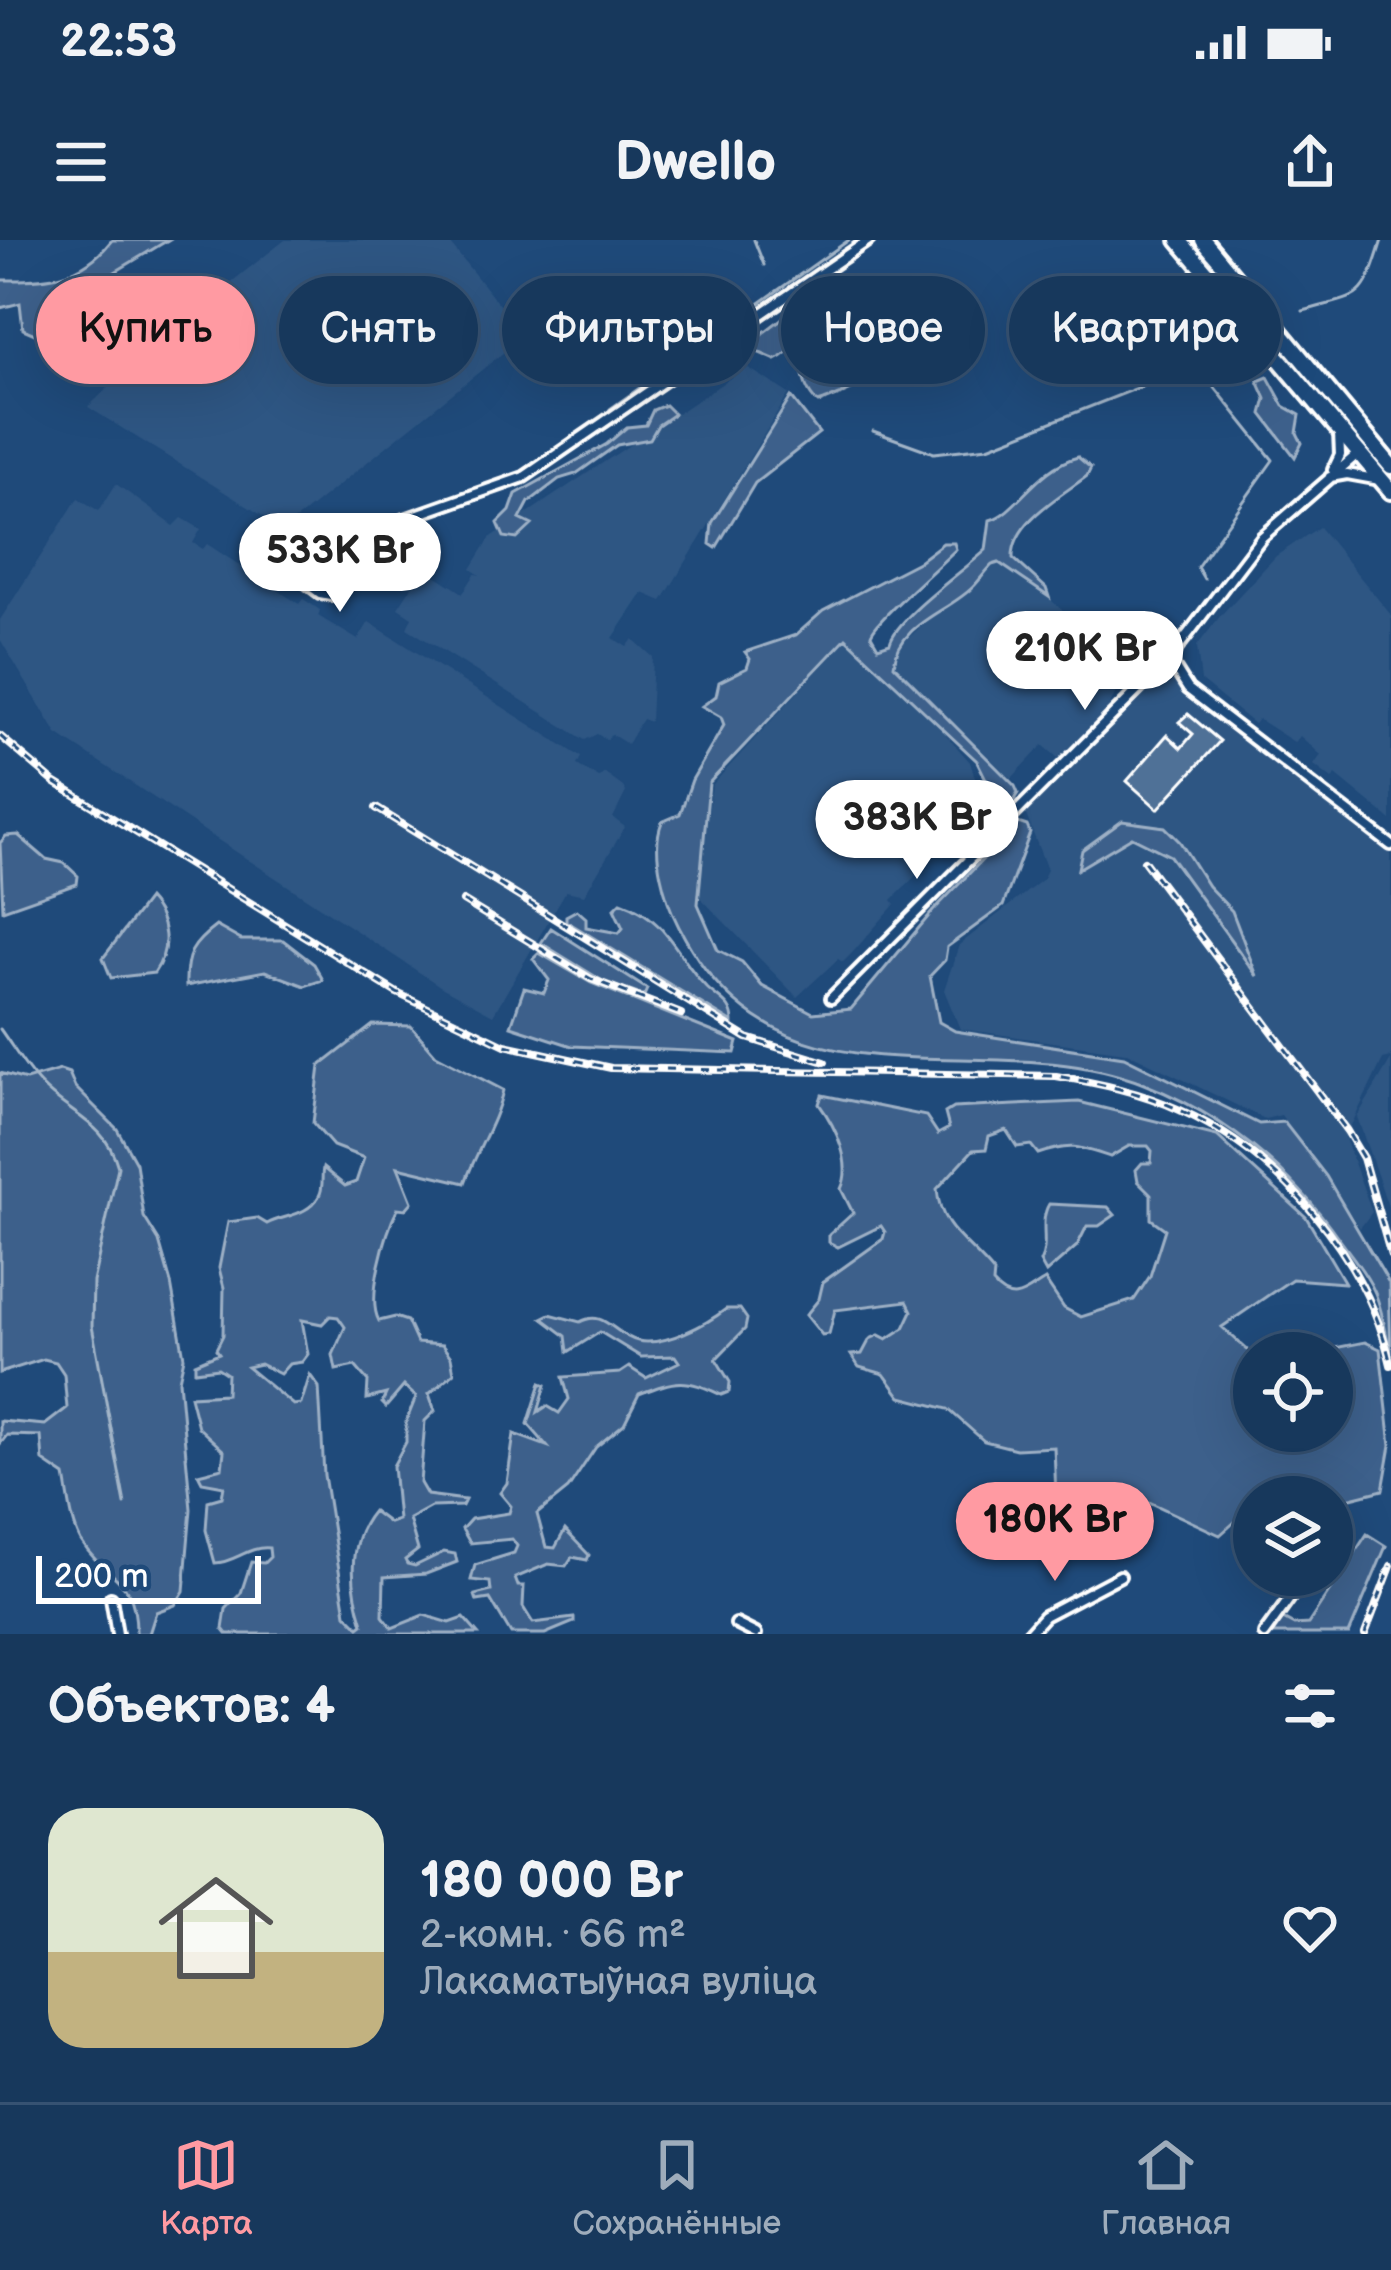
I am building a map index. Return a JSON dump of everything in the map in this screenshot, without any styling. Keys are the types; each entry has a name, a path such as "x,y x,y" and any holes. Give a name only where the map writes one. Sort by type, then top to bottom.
{"main road":[{"path":"1179,240 1386,486"},
{"path":"1203,240 1391,466"}],"street":[{"path":"337,546 342,586 332,595 320,593 280,563 535,470 869,240"},
{"path":"1329,477 1340,455 1339,431"},
{"path":"831,998 1169,659 1262,537 1371,442"},
{"path":"1329,477 1347,474 1386,486"},
{"path":"1169,659 1188,688 1391,845"},
{"path":"1028,1634 1044,1616 1120,1576"},
{"path":"111,1598 117,1634"},
{"path":"1264,1634 1290,1598"},
{"path":"736,1624 756,1634"}],"shaded area":[{"path":"112,240 168,240 110,276 56,276 76,270"},
{"path":"285,240 447,240 476,276 279,276 279,384 464,384 284,529 88,407 112,384 255,384 255,276 239,276"},
{"path":"478,279 502,309 502,354 478,373"},
{"path":"0,280 33,280 36,335 23,329 20,303 0,308"},
{"path":"781,319 781,356 776,360 757,352 757,337"},
{"path":"757,373 789,394 662,601 643,593 613,638 627,647 633,639 653,657 650,722 642,719 627,744 611,734 607,740 597,734 585,740 407,628 412,617 398,608 424,568 463,593 475,574 480,575 471,569 490,538 721,384 757,384"},
{"path":"805,384 866,384 818,403"},
{"path":"1259,384 1272,384 1284,406 1300,415 1297,433 1302,443 1295,457 1262,414 1266,399"},
{"path":"791,397 819,433 755,483 716,548 710,544 712,523"},
{"path":"665,405 674,414 658,425 650,439 617,445 576,474 559,479 529,502 520,519 532,525 517,539 504,537 498,523 510,511 516,494 607,444 627,427 646,425 653,410"},
{"path":"1078,457 1091,468 1087,476 1040,511 1015,545 1013,558 1046,588 1049,597 999,563 992,565 973,587 914,629 894,665 1015,786 1018,793 1008,809 1000,810 990,802 989,785 977,761 846,638 709,783 698,904 718,950 742,962 762,986 813,1013 851,1009 933,911 1018,823 1027,826 1030,833 1003,906 947,947 945,960 930,976 939,1022 955,1031 1124,1057 1259,1124 1284,1122 1326,1176 1389,1283 1391,1355 1380,1308 1359,1265 1299,1190 1229,1128 1144,1084 1081,1067 888,1056 828,1048 772,1027 722,989 679,927 669,903 658,861 662,822 680,814 692,780 724,725 721,717 702,706 716,696 719,682 747,668 750,659 745,652 796,635 823,611 918,562 943,543 954,543 956,549 875,628 871,635 878,647 890,643 917,608 986,550 990,520 1051,470"},
{"path":"116,484 174,526 182,518 201,529 193,543 203,549 207,544 299,604 303,599 320,610 318,616 358,640 369,622 581,757 577,765 599,778 604,773 623,787 626,792 613,818 625,827 584,895 566,891 493,1015 443,988 57,734 0,639 0,620 78,498 99,511"},
{"path":"1319,527 1391,615 1391,820 1336,775 1332,779 1314,765 1321,755 1300,736 1294,742 1258,719 1254,724 1201,681 1197,646 1276,556"},
{"path":"1000,554 1126,668 1108,710 1058,758 1043,745 1011,779 896,666 893,652"},
{"path":"846,640 918,703 970,762 985,809 943,857 938,853 892,900 895,904 843,962 838,959 797,997 697,894 712,785"},
{"path":"1167,674 1391,853 1391,1057 1383,1059 1345,1138 1372,1212 1360,1228 1281,1115 1265,1119 1126,1052 960,1029 944,990 959,945 1042,880 1047,870 1025,812"},
{"path":"1122,821 1165,827 1180,842 1208,886 1232,911 1257,976 1170,856 1132,837 1078,869 1082,850"},
{"path":"18,835 46,859 64,863 78,876 77,884 3,910 0,843 6,836"},
{"path":"148,899 165,935 159,964 154,973 111,978 103,958"},
{"path":"621,902 661,929 728,1007 733,1023 566,921 577,910 586,918 586,927 619,933 623,928 614,909"},
{"path":"216,926 241,940 283,940 314,964 323,980 305,986 265,971 186,986 192,951"},
{"path":"551,928 647,989 644,996 606,983 541,943"},
{"path":"539,953 591,983 738,1042 735,1053 572,1046 511,1026 524,988 544,993 549,980 533,959"},
{"path":"373,1025 411,1026 436,1055 503,1090 465,1183 398,1167 412,1202 406,1209 398,1208 393,1219 375,1297 379,1321 395,1317 407,1321 417,1343 442,1345 451,1357 454,1373 429,1394 435,1411 425,1421 420,1483 427,1495 465,1500 462,1506 431,1507 409,1519 418,1550 405,1560 407,1564 415,1566 444,1552 455,1554 457,1562 426,1574 384,1577 383,1616 392,1628 424,1615 450,1623 464,1618 478,1634 227,1634 223,1629 226,1609 241,1593 251,1562 264,1563 270,1557 269,1548 261,1548 215,1563 206,1530 208,1501 222,1497 224,1486 202,1482 198,1474 222,1468 224,1451 198,1427 190,1396 226,1394 227,1374 218,1368 195,1371 195,1363 219,1353 224,1288 219,1268 228,1222 257,1218 267,1224 302,1211 321,1193 323,1168 345,1186 356,1182 364,1158 333,1146 313,1123 320,1066","holes":["330,1316 338,1317 345,1327 333,1355 336,1370 355,1366 368,1381 367,1399 386,1394 382,1403 386,1407 404,1386 416,1397 406,1422 406,1442 393,1466 398,1520 389,1523 373,1511 358,1537 353,1566 363,1624 359,1627 346,1614 324,1475 319,1387 310,1375 301,1404 293,1405 247,1367 260,1364 280,1374 289,1364 302,1362 308,1354 302,1320 322,1324"]},
{"path":"1391,1060 1391,1215 1357,1117"},
{"path":"60,1070 69,1073 75,1087 117,1129 136,1163 144,1217 159,1241 171,1283 184,1357 179,1380 191,1509 184,1591 175,1605 156,1612 149,1634 136,1634 126,1589 81,1541 65,1476 43,1461 41,1436 7,1435 0,1444 0,1421 45,1425 67,1408 64,1374 56,1362 44,1359 0,1373 0,1073 26,1080"},
{"path":"822,1095 926,1116 938,1134 949,1128 945,1113 953,1108 1079,1102 1217,1136 1306,1217 1345,1283 1292,1279 1222,1327 1233,1337 1233,1452 1353,1452 1353,1344 1365,1342 1380,1349 1391,1445 1383,1490 1353,1498 1353,1476 1233,1476 1233,1524 1220,1535 1134,1495 1120,1517 1097,1525 1072,1513 1056,1496 1054,1447 1016,1449 984,1441 948,1409 901,1397 884,1374 859,1367 851,1355 862,1354 870,1339 879,1335 887,1339 904,1328 912,1311 907,1301 835,1310 829,1334 822,1335 806,1315 819,1299 823,1282 883,1239 885,1232 881,1226 838,1247 829,1242 829,1235 853,1213 841,1189 845,1168 831,1123 819,1104","holes":["1006,1130 1017,1147 1031,1145 1038,1154 1074,1147 1110,1157 1129,1146 1148,1146 1152,1151 1151,1163 1142,1163 1136,1170 1138,1181 1151,1194 1151,1219 1165,1229 1150,1276 1134,1300 1081,1317 1064,1308 1045,1280 1026,1292 1007,1295 993,1284 994,1273 944,1215 937,1189 973,1150 986,1149 989,1136"]},
{"path":"1049,1204 1108,1207 1115,1215 1099,1226 1087,1226 1077,1246 1046,1273 1040,1262"},
{"path":"726,1309 740,1309 747,1319 745,1329 716,1359 730,1382 729,1392 721,1395 680,1382 639,1394 624,1424 596,1447 568,1489 537,1514 546,1547 555,1548 565,1530 589,1555 587,1560 572,1557 566,1566 548,1564 515,1578 518,1586 524,1586 523,1607 533,1623 574,1618 574,1622 545,1634 511,1634 490,1599 477,1601 475,1595 491,1591 490,1582 471,1580 475,1565 514,1553 517,1546 512,1539 470,1543 462,1529 471,1519 509,1513 511,1506 500,1493 507,1483 514,1434 547,1446 528,1424 541,1383 546,1385 538,1412 547,1406 559,1413 569,1399 563,1377 620,1373 629,1367 646,1378 679,1362 675,1356 641,1357 600,1332 568,1352 566,1336 542,1318 550,1314 580,1322 596,1318 630,1338 648,1342 685,1333"},
{"path":"1367,1534 1386,1546 1349,1634 1274,1634 1273,1626 1283,1619 1294,1625 1308,1624 1326,1596 1353,1596 1353,1555"}],"building":[{"path":"1188,714 1220,741 1158,809 1127,781 1167,735 1181,748 1193,734 1179,722"}],"waterway":[{"path":"754,240 764,265"},
{"path":"610,409 849,240"},
{"path":"1303,311 1357,294 1370,276 1382,240"},
{"path":"873,431 934,453 988,447 1148,384"},
{"path":"1204,579 1197,567 1273,460 1212,384"},
{"path":"0,1029 40,1084 105,1139 118,1167 93,1282 92,1326 125,1504"}],"railway":[{"path":"0,736 54,782 397,993 505,1045 611,1068 1056,1076 1119,1089 1180,1110 1252,1154 1314,1214 1362,1286 1391,1365"},
{"path":"376,808 747,1038 825,1062"},
{"path":"1144,861 1347,1131 1363,1158 1391,1256"},
{"path":"463,901 591,979 681,1014"},
{"path":"1365,1634 1391,1566"}]}
